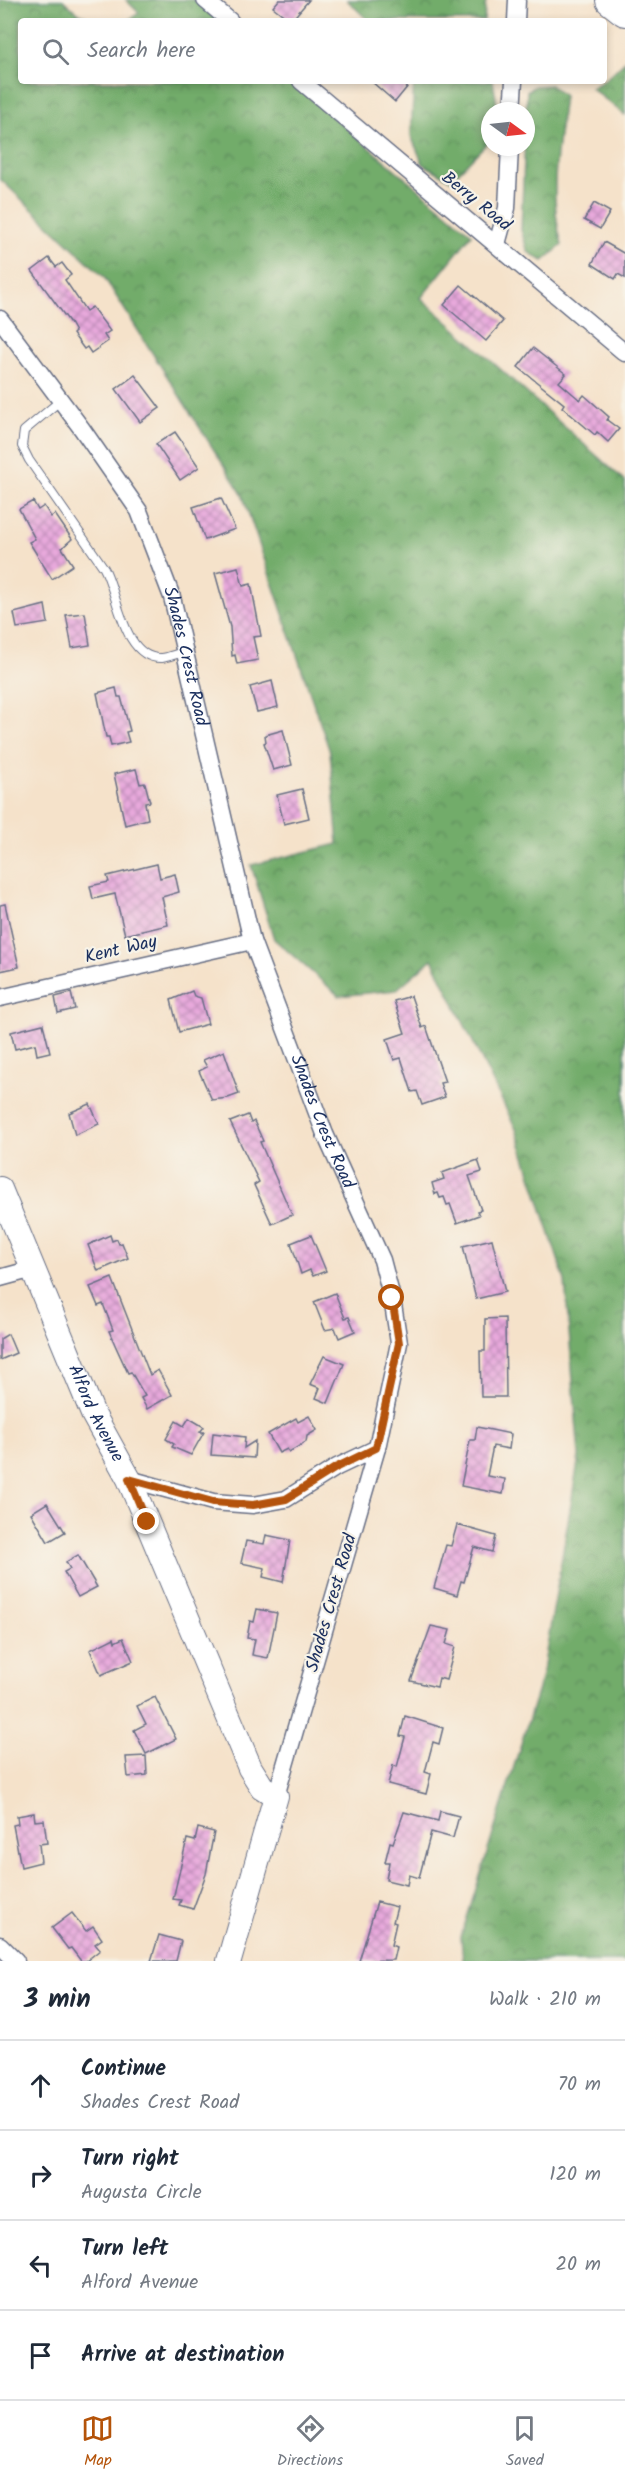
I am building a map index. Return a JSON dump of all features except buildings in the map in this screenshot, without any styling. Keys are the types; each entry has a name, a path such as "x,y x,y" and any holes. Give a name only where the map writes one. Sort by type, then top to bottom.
{"highway":[{"path":"611,0 625,11"}],"street":[{"path":"205,0 226,18"},
{"path":"516,18 517,0"},
{"name":"Berry Road","path":"305,84 625,353"},
{"path":"513,102 514,84"},
{"path":"497,244 507,208 510,156"},
{"name":"Shades Crest Road","path":"0,319 61,400 139,511 172,597 252,941 325,1134 381,1260 392,1298 399,1343 376,1448 229,1961"},
{"name":"Kent Way","path":"0,998 252,941"},
{"name":"Alford Avenue","path":"0,1189 93,1414 129,1479 250,1768 262,1786 276,1796"},
{"path":"0,1278 33,1269"},
{"path":"129,1479 213,1502 253,1505 286,1499 337,1467 376,1448"},
{"path":"0,1944 16,1961"}],"lane":[{"path":"61,400 24,431 22,446 29,460 104,568 113,584 126,632 136,645 146,654 161,658 185,651"}],"green space":[{"path":"0,0 63,0 88,18 18,18 18,84 294,84 472,234 421,298 625,481 625,1961 463,1961 461,1937 542,1676 579,1456 565,1281 516,1129 432,959 396,990 339,996 274,939 251,865 338,844 330,752 242,494 104,277 0,179"},
{"path":"126,0 194,0 215,18 132,18 139,13"},
{"path":"347,0 486,0 484,18 366,18"},
{"path":"625,61 625,115 591,88 598,84 607,84 607,78"},
{"path":"414,84 494,84 496,102 481,102 481,149 451,180 423,164 411,136"},
{"path":"551,85 564,96 555,190 562,245 543,261 528,252 521,230 524,156 535,156 535,102 527,102 527,91 535,86"}],"route":[{"path":"147,1522 129,1479 213,1502 253,1505 286,1499 337,1467 376,1448 399,1343 392,1298"}]}
